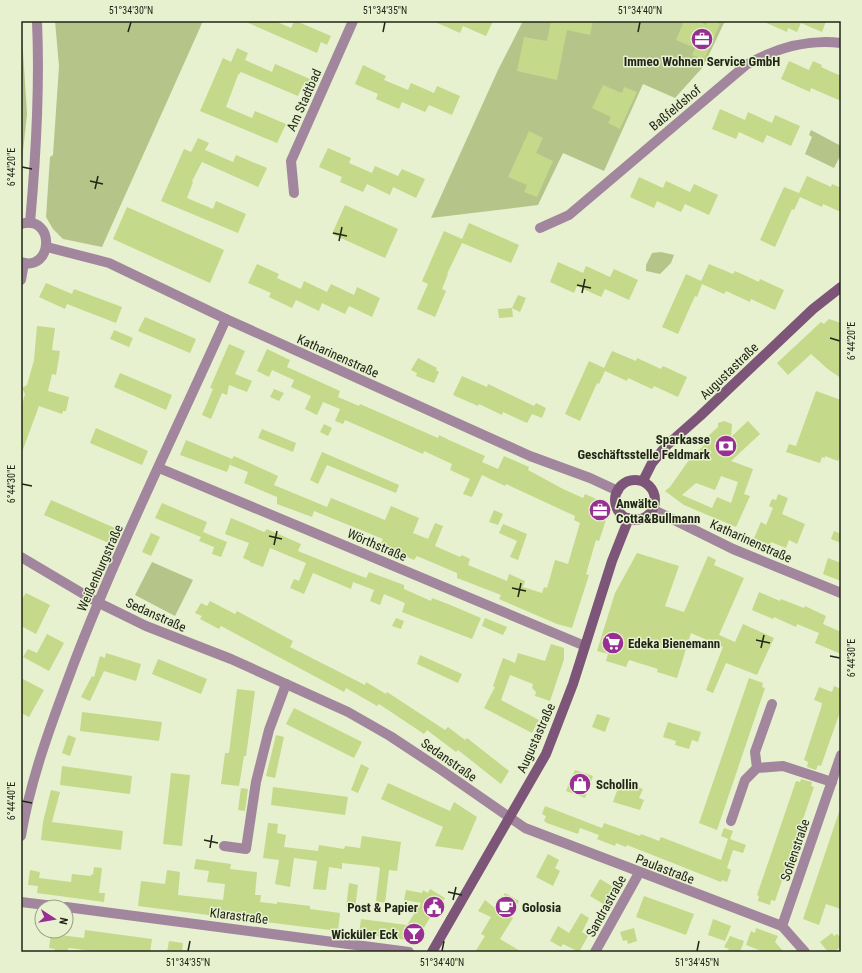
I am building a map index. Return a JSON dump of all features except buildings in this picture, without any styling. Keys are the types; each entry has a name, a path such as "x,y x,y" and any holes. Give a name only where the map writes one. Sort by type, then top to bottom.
{"main road":[{"name":"Augustastraße","path":"643,481 652,463 666,446 700,416 813,309 841,287"},
{"path":"631,480 643,481 652,490 655,503 652,509 642,518 629,518 618,510 616,504 618,490 626,482 631,480"},
{"name":"Augustastraße","path":"432,952 510,819 546,754 573,684 612,562 629,518"}],"street":[{"path":"21,280 23,262 30,263 41,258 47,247 46,234 36,225 25,223 35,167 39,67 37,21"},
{"name":"Am Stadtbad","path":"294,193 291,161 353,21"},
{"name":"Baßfeldshof","path":"540,228 568,215 746,65 765,54 787,47 812,42 841,43"},
{"name":"Katharinenstraße","path":"47,247 108,264 530,456 618,490"},
{"name":"Weißenburgstraße","path":"21,836 30,794 50,726 97,602 226,319"},
{"name":"Wörthstraße","path":"159,468 585,646"},
{"name":"Katharinenstraße","path":"652,509 733,549 841,593"},
{"name":"Sedanstraße","path":"21,557 97,602 146,626 230,659 348,712 390,736 437,767 510,819"},
{"path":"224,846 246,849 256,782 268,730 286,684"},
{"path":"757,768 755,752 772,704"},
{"name":"Sofienstraße","path":"782,926 841,755"},
{"path":"731,820 745,780 757,768 783,766 832,782"},
{"name":"Paulastraße","path":"510,819 525,828 639,873 782,926 805,952"},
{"name":"Sandrastraße","path":"595,952 639,873"},
{"path":"21,902 34,904"},
{"name":"Klarastraße","path":"74,909 409,952"}],"green space":[{"path":"21,21 27,114 21,170"},
{"path":"55,21 203,21 102,247 63,239 53,229 46,217 50,157 53,155 59,66"},
{"path":"523,21 725,21 703,67 675,98 643,84 604,171 563,153 538,205 431,218 498,70"},
{"path":"811,130 841,146 841,154 834,168 805,154 812,137 809,135"},
{"path":"661,252 674,255 671,263 660,274 646,271 646,265 652,253"},
{"path":"152,562 193,580 175,616 135,595"}],"place":[{"name":"Immeo Wohnen Service GmbH","path":"702,39"},
{"name":"Sparkasse Geschäftsstelle Feldmark","path":"726,446"},
{"name":"Anwälte Cotta&Bullmann","path":"600,510"},
{"name":"Edeka Bienemann","path":"613,643"},
{"name":"Schollin","path":"580,784"},
{"name":"Post & Papier","path":"434,907"},
{"name":"Golosia","path":"506,907"},
{"name":"Wicküler Eck","path":"414,934"}]}
